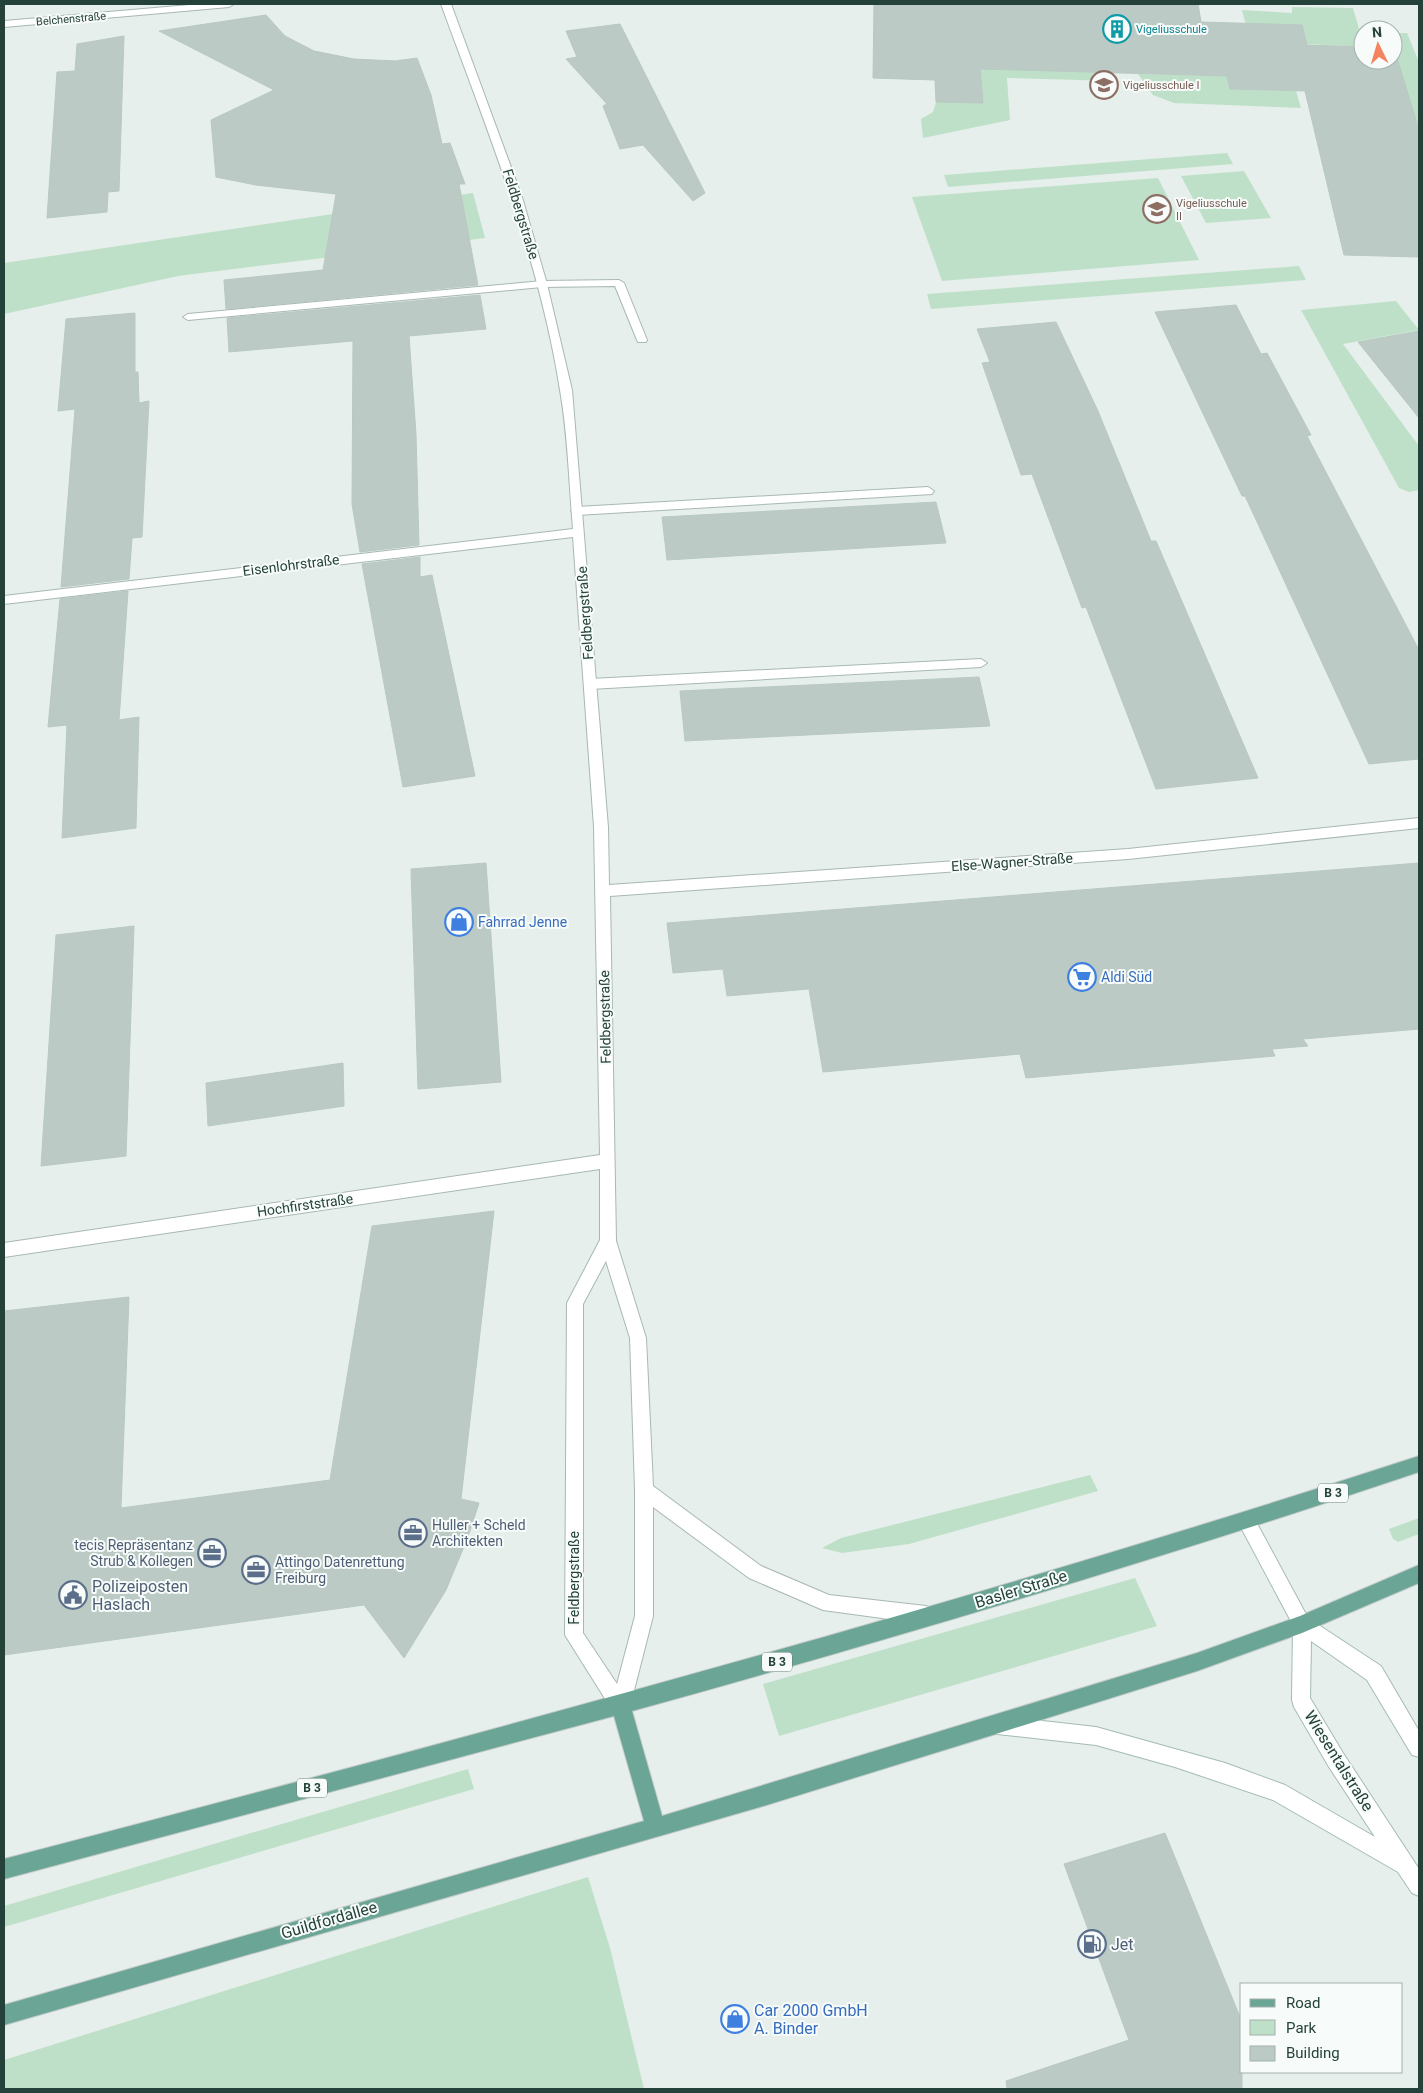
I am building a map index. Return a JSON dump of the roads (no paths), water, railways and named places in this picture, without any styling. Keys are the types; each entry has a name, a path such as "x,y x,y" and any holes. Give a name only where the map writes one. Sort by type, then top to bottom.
{"main road":[{"name":"Basler Straße","path":"621,1706 933,1616 1246,1522 1419,1464"},
{"path":"621,1706 655,1827 996,1725 1197,1662 1302,1624 1419,1574"},
{"name":"B 3","path":"4,1869 621,1706"},
{"name":"Guildfordallee","path":"4,2015 524,1863 655,1827"}],"street":[{"name":"Belchenstraße","path":"4,24 229,4"},
{"name":"Feldbergstraße","path":"446,4 517,197 542,284 566,390 580,532 601,828 608,1241 638,1338 644,1490 644,1616 621,1706"},
{"path":"188,317 542,284 619,283 642,340"},
{"path":"577,511 928,491"},
{"name":"Eisenlohrstraße","path":"4,600 580,532"},
{"path":"590,684 981,663"},
{"name":"Else-Wagner-Straße","path":"603,891 1128,854 1419,822"},
{"name":"Hochfirststraße","path":"4,1250 607,1161"},
{"name":"Feldbergstraße","path":"608,1241 575,1303 574,1635 621,1706"},
{"path":"644,1490 755,1572 829,1604 933,1616"},
{"name":"Wiesentalstraße","path":"1246,1522 1302,1624 1374,1673 1419,1748"},
{"name":"Wiesentalstraße","path":"1302,1624 1301,1700 1336,1760 1419,1886"},
{"path":"996,1725 1096,1736 1175,1757 1225,1773 1278,1792 1405,1865"}],"place":[{"name":"Vigeliusschule","path":"1117,29"},
{"name":"Vigeliusschule I","path":"1104,85"},
{"name":"Vigeliusschule II","path":"1157,209"},
{"name":"Fahrrad Jenne","path":"459,922"},
{"name":"Aldi Süd","path":"1082,977"},
{"name":"Huller + Scheld Architekten","path":"413,1533"},
{"name":"tecis Repräsentanz Strub & Kollegen","path":"212,1553"},
{"name":"Attingo Datenrettung Freiburg","path":"256,1570"},
{"name":"Polizeiposten Haslach","path":"73,1595"},
{"name":"Jet","path":"1092,1944"},
{"name":"Car 2000 GmbH A. Binder","path":"735,2019"}]}
